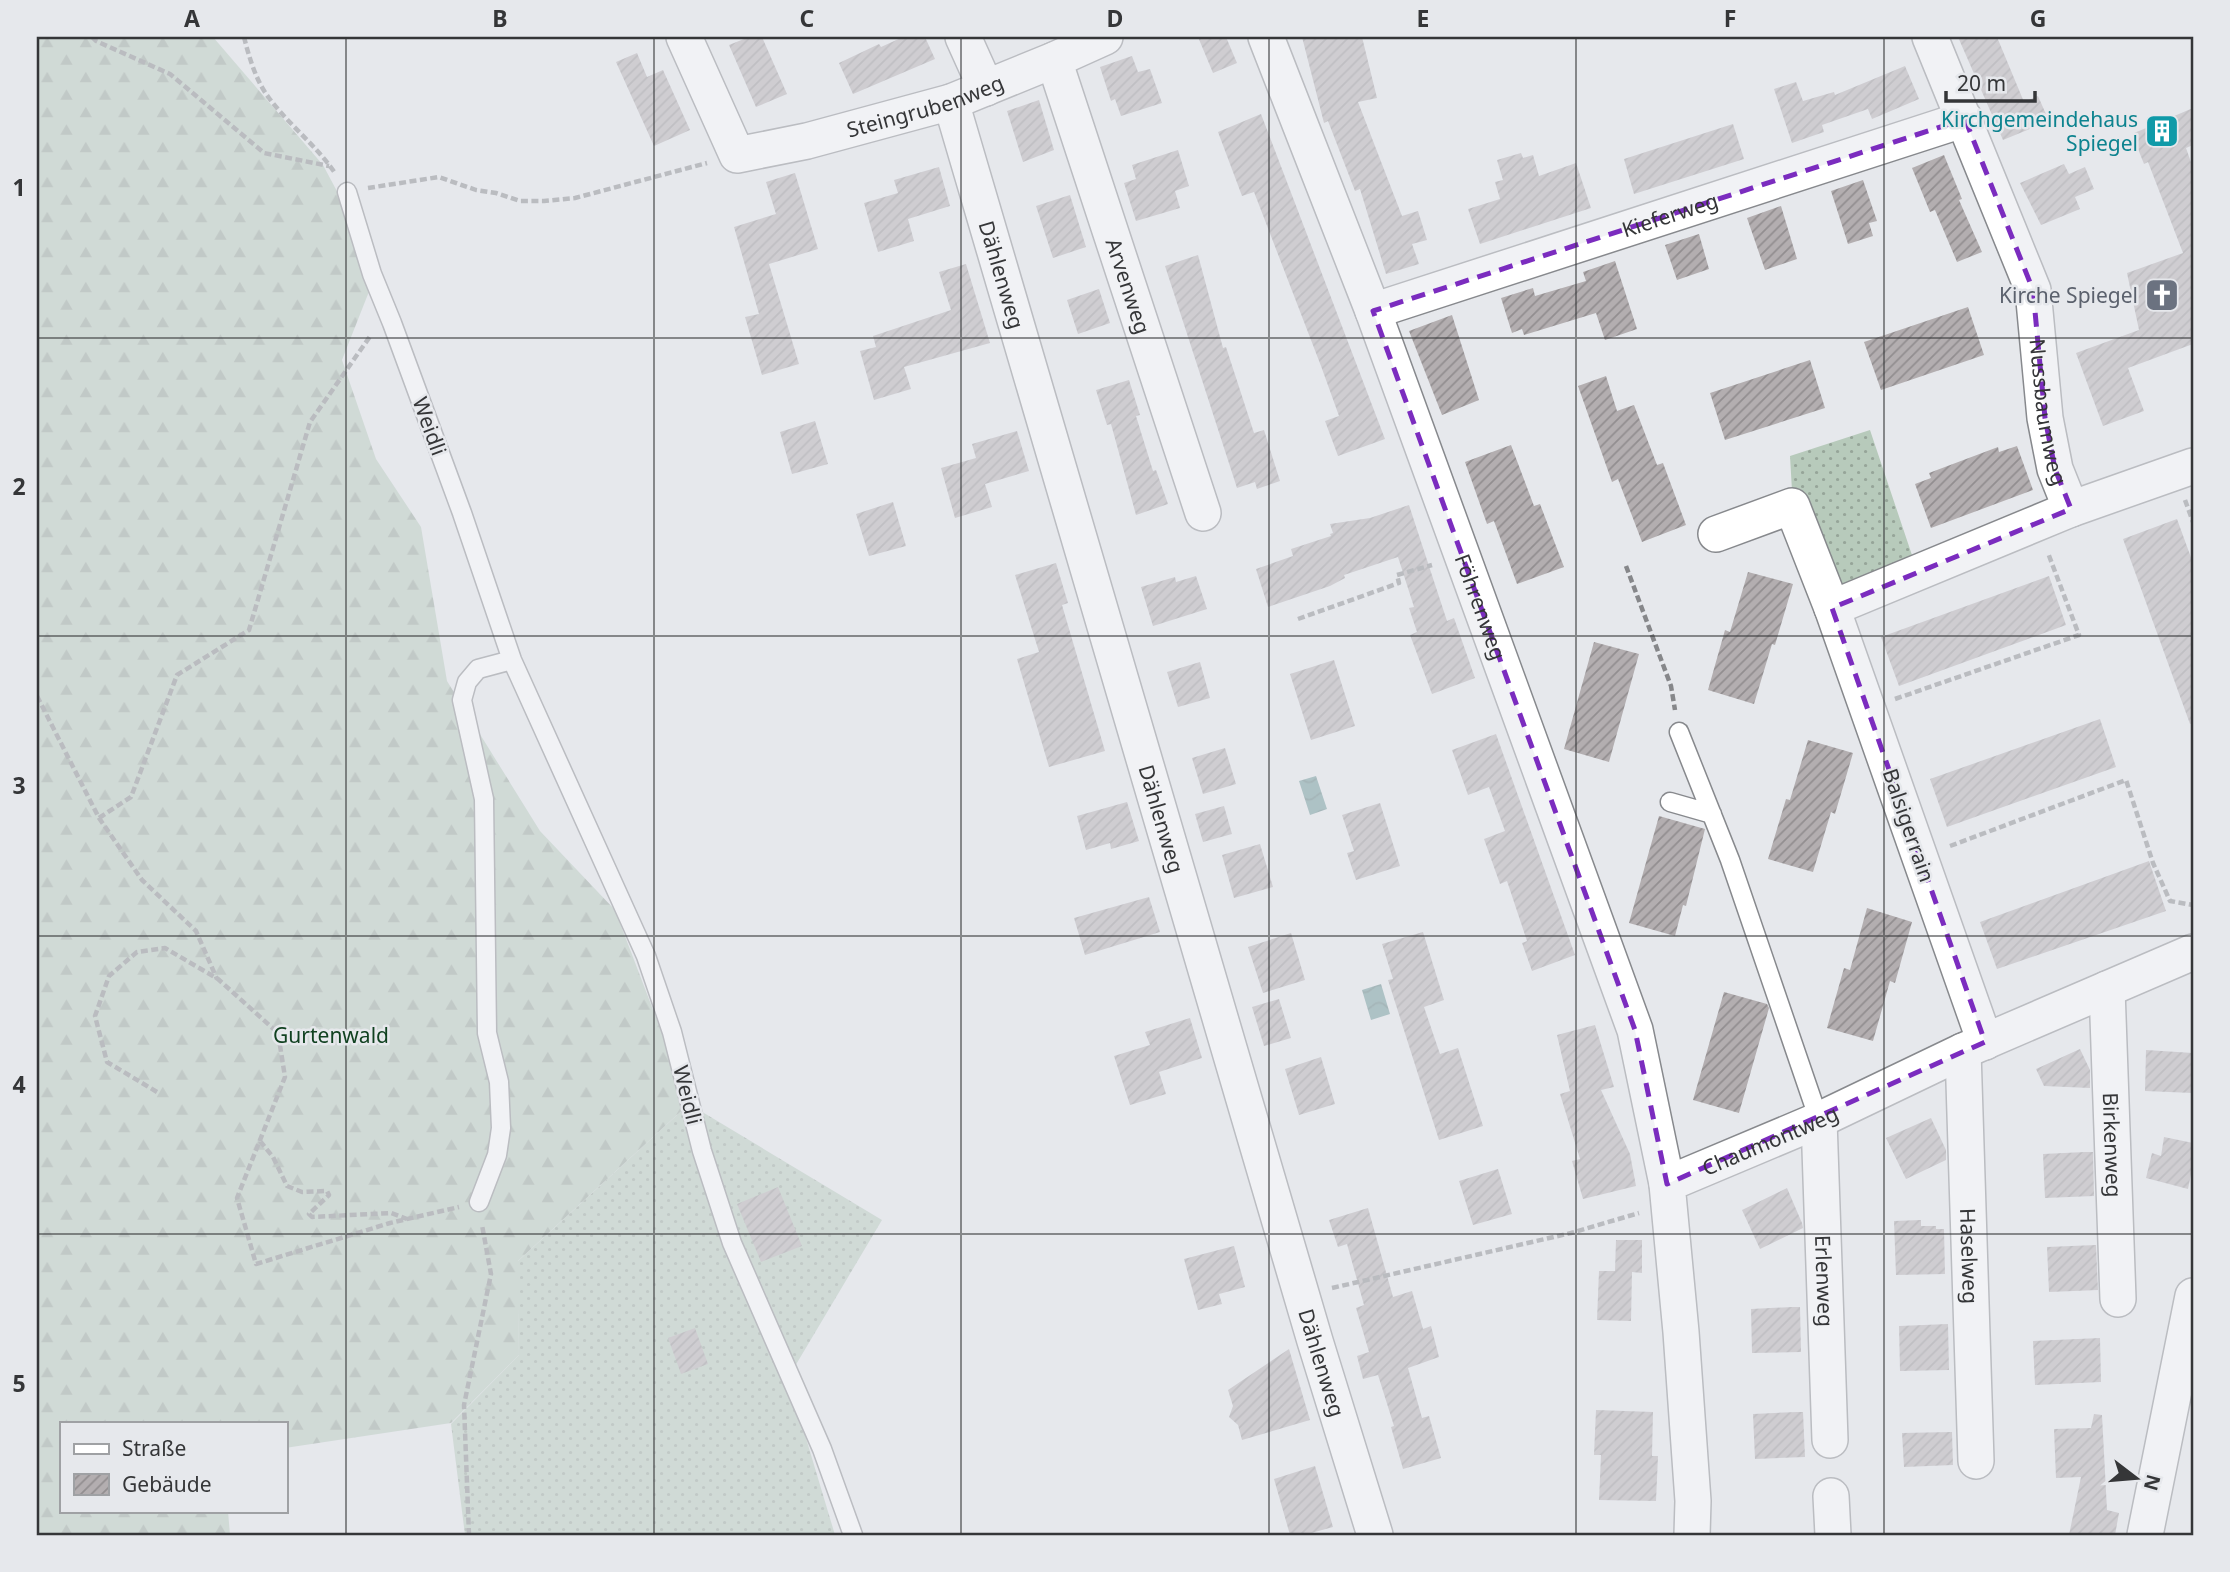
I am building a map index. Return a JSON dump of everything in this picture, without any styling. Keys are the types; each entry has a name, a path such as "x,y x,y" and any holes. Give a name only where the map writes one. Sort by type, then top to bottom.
{"street":[{"path":"684,37 737,155"},
{"path":"963,37 986,88"},
{"name":"Steingrubenweg","path":"737,155 807,141 951,102 1105,37"},
{"name":"Föhrenweg","path":"1266,37 1373,311 1635,1030 1669,1194"},
{"name":"Nussbaumweg","path":"1930,37 2033,290 2045,418 2054,469 2071,509"},
{"name":"Arvenweg","path":"1054,60 1202,513"},
{"name":"Dählenweg","path":"951,102 1315,1341 1375,1535"},
{"name":"Kieferweg","path":"1373,311 1965,119"},
{"path":"1832,608 2071,509 2193,466"},
{"name":"Balsigerrain","path":"1716,534 1792,506 1832,608 1920,858 1974,1046"},
{"name":"Chaumontweg","path":"1669,1194 1974,1046 2193,952"},
{"name":"Birkenweg","path":"2107,989 2118,1299"},
{"name":"Haselweg","path":"1974,1046 1976,1461"},
{"name":"Erlenweg","path":"1819,1120 1830,1440"},
{"path":"1669,1194 1693,1501 1692,1535"},
{"path":"2146,1535 2193,1296"},
{"path":"1831,1496 1833,1535"}],"lane":[{"name":"Weidli","path":"347,192 372,274 462,513 512,660 646,956 672,1031 702,1151 732,1243 822,1449 853,1535"},
{"path":"479,1202 497,1155 501,1128 499,1082 487,1033 484,799 462,701 467,682 478,669 512,660"},
{"path":"1679,732 1712,814 1819,1120"},
{"path":"1670,802 1712,814"}],"path":[{"path":"92,37 170,74 264,153 330,167 268,97 249,60 244,37"},
{"path":"347,192 439,177 520,201 575,198 737,155"},
{"path":"99,818 131,797 177,676 249,630 310,422 370,336 392,323"},
{"path":"1298,619 1399,583 1397,575 1463,555"},
{"path":"1868,709 2078,635 2052,561"},
{"path":"1626,566 1671,686 1679,732"},
{"path":"37,696 99,818 142,880 195,932 218,979"},
{"path":"1920,858 2126,780 2153,863 2170,901 2193,905"},
{"path":"157,1092 107,1062 95,1016 108,976 137,952 165,948 218,979 278,1033 285,1077 237,1198 256,1264 407,1219 479,1202 491,1274 464,1405 469,1535"},
{"path":"260,1141 273,1157 287,1186 302,1192 327,1191 328,1195 309,1214 312,1217 391,1213 407,1219"},
{"path":"1339,1286 1572,1233 1669,1194"}],"highlighted area":[{"path":"1965,119 2033,290 2045,418 2055,469 2071,509 1832,608 1985,1042 1667,1184 1635,1030 1373,311"}],"green space":[{"name":"Gurtenwald","path":"37,37 213,37 323,165 347,210 372,284 342,360 376,459 421,527 447,681 540,831 615,910 689,1104 518,1261 519,1355 451,1423 287,1448 287,1422 60,1422 60,1512 228,1512 230,1535 37,1535"},
{"path":"1870,430 1919,576 1832,607 1793,508 1790,456"},
{"path":"689,1104 882,1220 788,1378 835,1535 465,1535 451,1424 519,1355 517,1262"}],"water":[{"path":"1316,776 1327,809 1310,815 1299,781"},
{"path":"1381,984 1390,1014 1371,1020 1362,990"}],"building":[{"path":"749,37 762,37 787,94 756,107 729,45"},
{"path":"903,37 925,37 935,59 853,94 839,63 879,44 881,47"},
{"path":"1198,37 1226,37 1237,63 1213,73"},
{"path":"1302,37 1362,37 1377,98 1358,102 1402,216 1418,211 1427,240 1412,244 1419,264 1386,274 1360,189 1355,191 1328,121 1324,123"},
{"path":"1958,37 1997,37 2024,102 2038,96 2049,121 2003,140"},
{"path":"637,53 647,77 663,70 690,130 654,146 616,62"},
{"path":"1132,56 1138,72 1150,69 1162,103 1121,116 1115,99 1111,101 1100,67"},
{"path":"1905,66 1919,99 1872,119 1868,109 1822,125 1824,132 1792,143 1774,89 1796,82 1803,101 1834,92 1835,95"},
{"path":"1039,100 1054,150 1023,162 1007,111"},
{"path":"2193,108 2193,145 2186,148 2193,168 2193,344 2128,368 2144,411 2103,426 2076,353 2139,330 2127,273 2183,253 2148,162 2144,164 2132,134"},
{"path":"1261,114 1385,439 1338,456 1325,421 1339,416 1321,366 1254,192 1242,196 1218,132"},
{"path":"1733,124 1744,159 1634,194 1624,159"},
{"path":"1178,150 1189,186 1175,191 1180,208 1136,221 1124,183 1136,179 1132,165"},
{"path":"1521,153 1523,158 1533,155 1539,176 1576,163 1591,208 1480,244 1468,209 1500,199 1495,182 1503,180 1497,160"},
{"path":"1944,155 1962,199 1959,200 1982,252 1957,262 1935,210 1930,212 1912,168"},
{"path":"2064,164 2069,174 2085,167 2094,189 2075,197 2080,209 2041,225 2020,183"},
{"path":"939,167 950,206 908,219 914,241 878,252 864,203 898,193 894,180"},
{"path":"795,173 818,249 769,264 799,364 762,375 745,317 759,314 734,227 776,214 766,182"},
{"path":"1863,180 1877,221 1869,223 1873,236 1848,244 1831,191"},
{"path":"1070,195 1086,247 1053,258 1036,206"},
{"path":"1781,206 1797,259 1765,270 1747,218"},
{"path":"1699,234 1709,269 1677,280 1665,245"},
{"path":"1198,255 1223,348 1226,347 1254,433 1264,430 1280,481 1257,489 1255,482 1237,488 1165,266"},
{"path":"1615,261 1637,329 1605,340 1596,313 1524,335 1522,329 1512,333 1501,298 1533,288 1535,296 1586,281 1583,272"},
{"path":"966,264 990,343 904,367 911,389 874,400 860,351 876,347 873,336 951,310 939,272"},
{"path":"1099,289 1110,323 1078,334 1067,300"},
{"path":"1968,307 1984,355 1881,390 1864,342"},
{"path":"1452,315 1479,400 1442,415 1409,331"},
{"path":"1810,360 1825,408 1725,440 1710,393"},
{"path":"1606,376 1617,411 1634,405 1657,465 1663,463 1686,525 1642,542 1618,479 1612,482 1578,386"},
{"path":"1129,380 1140,415 1136,416 1153,471 1156,470 1168,504 1136,515 1111,424 1107,425 1096,390"},
{"path":"815,421 828,464 792,474 780,432"},
{"path":"1017,431 1029,471 985,484 992,507 955,518 941,468 976,458 972,444"},
{"path":"1511,445 1534,506 1540,504 1564,567 1517,584 1494,521 1487,524 1465,462"},
{"path":"2017,446 2033,490 1931,528 1915,484 1931,478 1929,473 1998,447 1999,452"},
{"path":"893,502 906,546 869,556 856,514"},
{"path":"1409,505 1447,621 1454,618 1475,678 1432,694 1410,635 1417,632 1409,608 1414,607 1398,557 1344,575 1345,578 1330,586 1268,607 1256,569 1293,556 1291,549 1331,536 1333,533 1330,524 1370,518"},
{"path":"2177,519 2193,563 2193,723 2190,724 2123,539"},
{"path":"1056,563 1068,603 1062,605 1105,751 1049,767 1017,659 1039,652 1015,575"},
{"path":"1748,572 1793,584 1754,704 1708,690 1725,630 1730,632"},
{"path":"1196,576 1207,609 1153,626 1141,587 1175,577 1176,582"},
{"path":"2049,576 2066,625 1899,686 1881,637"},
{"path":"1594,642 1639,654 1609,762 1564,749"},
{"path":"1334,660 1355,726 1311,740 1290,674"},
{"path":"1200,662 1210,698 1178,707 1167,672"},
{"path":"2100,719 2116,767 1947,827 1930,779"},
{"path":"1496,734 1575,955 1532,971 1522,943 1527,941 1507,881 1500,884 1484,839 1505,831 1489,787 1468,795 1452,750"},
{"path":"1808,740 1853,753 1835,814 1831,812 1813,872 1768,859"},
{"path":"1225,748 1236,784 1203,794 1192,758"},
{"path":"1127,802 1139,841 1111,849 1110,843 1086,850 1077,816"},
{"path":"1380,803 1400,866 1356,880 1347,853 1354,851 1342,815"},
{"path":"1224,806 1232,834 1203,842 1195,814"},
{"path":"1659,816 1705,829 1686,906 1683,905 1675,936 1629,923"},
{"path":"1260,844 1273,887 1234,898 1222,855"},
{"path":"2149,861 2166,911 1997,969 1980,922"},
{"path":"1149,897 1160,932 1085,955 1074,918"},
{"path":"1867,908 1912,922 1895,983 1890,981 1873,1041 1827,1028 1844,968 1850,970"},
{"path":"1423,932 1444,1000 1424,1007 1440,1054 1458,1048 1483,1126 1439,1140 1388,980 1393,979 1382,944"},
{"path":"1291,933 1305,980 1263,993 1248,947"},
{"path":"1724,992 1767,1004 1769,1008 1739,1113 1693,1100"},
{"path":"1279,999 1291,1038 1264,1046 1252,1007"},
{"path":"1190,1018 1202,1058 1159,1072 1166,1094 1130,1105 1114,1056 1150,1045 1145,1032"},
{"path":"1595,1025 1614,1087 1601,1090 1630,1154 1636,1186 1583,1199 1572,1161 1580,1159 1560,1094 1570,1091 1557,1035"},
{"path":"2080,1049 2090,1070 2090,1088 2044,1086 2036,1069"},
{"path":"2146,1050 2193,1053 2193,1093 2145,1091"},
{"path":"1321,1057 1335,1104 1299,1115 1285,1069"},
{"path":"1931,1118 1946,1150 1946,1160 1906,1179 1886,1138"},
{"path":"2164,1137 2193,1143 2193,1164 2188,1189 2146,1178 2152,1153 2161,1156"},
{"path":"2093,1152 2094,1196 2045,1198 2043,1154"},
{"path":"1498,1169 1512,1214 1473,1225 1459,1181"},
{"path":"778,1187 802,1246 761,1262 737,1204"},
{"path":"1787,1188 1803,1228 1760,1249 1742,1210"},
{"path":"1368,1208 1393,1297 1412,1291 1423,1329 1431,1326 1439,1357 1408,1368 1422,1418 1429,1416 1441,1458 1403,1469 1391,1427 1394,1426 1378,1375 1363,1379 1357,1356 1369,1352 1356,1308 1364,1305 1347,1244 1338,1247 1329,1220"},
{"path":"1921,1220 1921,1226 1944,1229 1945,1274 1896,1275 1894,1221"},
{"path":"1616,1240 1642,1240 1642,1273 1632,1272 1631,1321 1597,1320 1599,1271 1615,1271"},
{"path":"2096,1245 2098,1290 2049,1292 2047,1247"},
{"path":"1234,1246 1245,1287 1219,1294 1222,1304 1198,1310 1184,1259"},
{"path":"1800,1307 1801,1352 1752,1353 1751,1309"},
{"path":"1948,1324 1949,1370 1900,1371 1899,1326"},
{"path":"695,1328 708,1364 681,1374 668,1338"},
{"path":"2100,1338 2101,1382 2035,1385 2033,1341"},
{"path":"1289,1349 1310,1420 1242,1440 1238,1425 1229,1417 1233,1406 1228,1390"},
{"path":"1596,1410 1653,1412 1652,1456 1658,1456 1656,1501 1599,1500 1601,1455 1594,1455"},
{"path":"1803,1412 1805,1457 1755,1459 1753,1414"},
{"path":"2094,1414 2102,1415 2107,1510 2119,1513 2115,1535 2069,1535 2081,1477 2056,1478 2054,1429 2091,1428"},
{"path":"1952,1432 1953,1465 1904,1467 1902,1433"},
{"path":"1315,1466 1333,1527 1304,1535 1290,1535 1274,1479"}],"place":[{"name":"Kirchgemeindehaus Spiegel","path":"2162,131"},
{"name":"Kirche Spiegel","path":"2162,295"}]}
